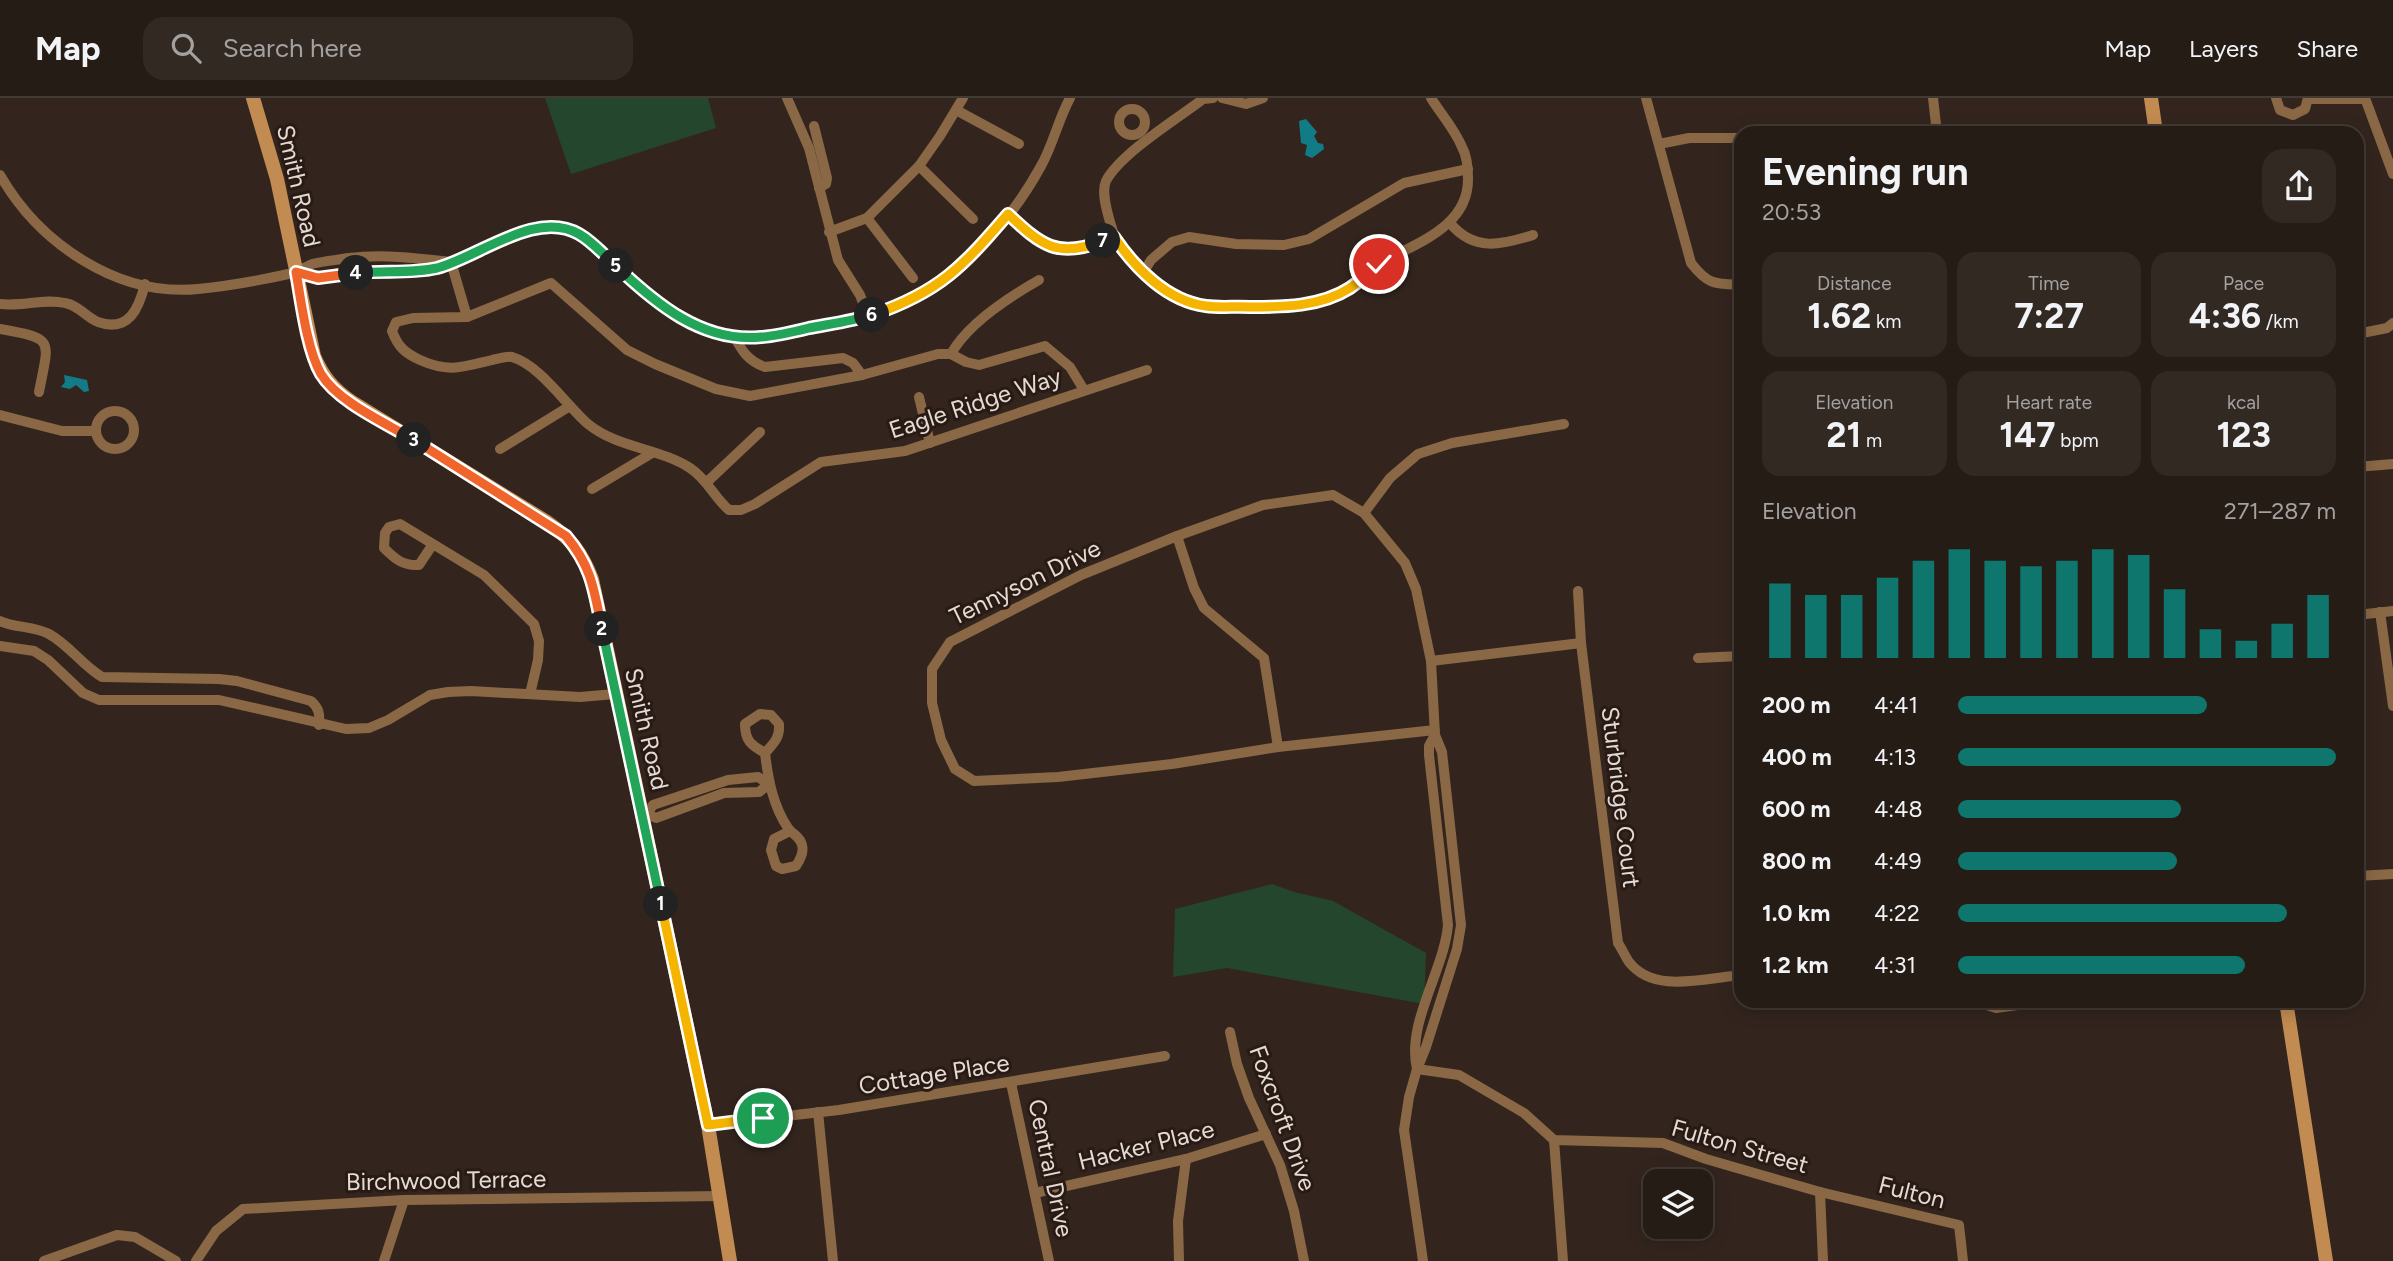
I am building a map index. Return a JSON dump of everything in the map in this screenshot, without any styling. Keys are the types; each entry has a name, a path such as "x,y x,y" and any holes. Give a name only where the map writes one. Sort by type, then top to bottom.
{"street":[{"name":"Smith Road","path":"253,98 276,179 314,356 321,373 335,390 566,536 582,555 592,579 615,694 645,815 708,1125 730,1261"},
{"path":"787,98 809,148 838,260 860,295 868,316"},
{"path":"829,232 867,218 919,166 963,98"},
{"path":"296,272 318,278 359,272 421,271 451,262 534,228 556,226 578,233 657,304 706,330 760,338 868,316 924,294 949,277 974,253 1008,214 1042,164 1070,98"},
{"path":"1213,98 1203,99 1145,135 1107,180 1104,187 1106,207 1114,237 1129,259 1143,273 1175,296 1192,303 1208,306 1287,307 1318,301 1348,289 1379,264 1433,236 1450,223 1464,204 1468,169 1463,148 1431,98"},
{"path":"1222,98 1246,104 1263,98"},
{"path":"1646,98 1691,263 1700,276 1713,284 1734,285"},
{"path":"1933,98 1936,126"},
{"path":"2151,98 2155,126"},
{"path":"2276,98 2280,110 2293,115 2305,109 2309,99 2365,98 2393,174"},
{"path":"956,110 1019,144"},
{"path":"814,126 827,178 826,184 819,188"},
{"path":"1658,144 1689,138 1734,138"},
{"path":"919,166 973,219"},
{"path":"1143,273 1152,260 1172,242 1189,237 1236,244 1284,245 1308,239 1404,183 1468,169"},
{"path":"0,175 26,213 58,243 95,267 145,285 192,289 296,272 312,265 352,258 421,257 451,262"},
{"path":"1008,214 1033,237 1051,248 1069,250 1088,247 1114,237"},
{"path":"867,218 913,278"},
{"path":"1450,223 1460,235 1477,243 1497,244 1533,235"},
{"path":"451,262 467,317"},
{"path":"951,354 959,339 969,330 1021,290 1039,280"},
{"name":"Eagle Ridge Way","path":"551,283 627,350 716,389 750,396 862,375 938,354 951,354 979,365 1045,346 1070,367 1084,390 905,451 821,462 755,504 741,510 729,510 718,500 707,482 688,467 614,439 590,425 536,372 510,356 452,370 437,368 407,354 397,344 392,331 396,322 413,318 467,317 551,283"},
{"path":"0,303 67,303 99,322 115,324 128,320 139,309 145,285"},
{"path":"2364,333 2387,328 2393,323"},
{"path":"0,329 36,336 44,341 47,350 39,392"},
{"path":"734,336 742,351 753,362 765,367 843,358 853,363 862,375"},
{"path":"1084,390 1147,370"},
{"path":"919,397 930,443"},
{"path":"500,449 570,406"},
{"path":"115,411 129,416 135,430 129,444 115,450 101,444 95,431 101,417 115,411"},
{"path":"0,415 62,431 95,431"},
{"path":"1364,513 1390,478 1418,454 1452,443 1564,424"},
{"path":"707,482 760,432"},
{"path":"592,489 652,453"},
{"path":"2364,466 2393,464"},
{"name":"Tennyson Drive","path":"1423,1261 1404,1129 1417,1069 1415,1043 1445,947 1448,925 1429,755 1429,746 1435,732 1431,661 1416,589 1405,563 1364,513 1332,495 1264,505 1177,536 1081,575 950,642 932,669 932,703 941,740 955,769 974,781 1059,777 1172,764 1278,747 1435,732"},
{"path":"433,544 419,565 409,565 396,560 384,548 385,533 389,527 400,524 485,575 534,624 539,641 538,660 530,694"},
{"path":"1177,536 1194,588 1204,608 1264,658 1278,747"},
{"name":"Sturbridge Court","path":"1578,591 1581,643 1618,943 1630,964 1647,976 1666,982 1734,974"},
{"path":"2364,614 2393,611"},
{"path":"2380,612 2393,706"},
{"path":"0,621 48,634 102,677 237,681 311,701 320,716 319,725"},
{"path":"1431,661 1581,643"},
{"path":"0,646 34,651 48,660 83,693 99,700 219,700 319,725 346,729 369,728 430,695 448,692 580,696 615,694"},
{"path":"1698,658 1734,656"},
{"path":"765,753 769,785 790,831"},
{"path":"758,777 769,785 759,792 724,793 656,818 645,815 653,805 727,779 758,777"},
{"path":"682,796 685,807"},
{"path":"2364,876 2393,874"},
{"path":"2287,1008 2326,1261"},
{"name":"Foxcroft Drive","path":"1230,1032 1242,1080 1280,1166 1294,1211 1304,1261"},
{"name":"Cottage Place","path":"708,1125 1012,1083 1165,1056"},
{"path":"1417,1069 1459,1075 1524,1113 1554,1140 1563,1261"},
{"name":"Central Drive","path":"1012,1083 1049,1261"},
{"path":"817,1112 833,1261"},
{"name":"Hacker Place","path":"1035,1193 1186,1159 1266,1134"},
{"name":"Fulton Street","path":"1554,1140 1663,1143 1706,1159 1820,1192"},
{"path":"1179,1261 1178,1221 1186,1159"},
{"path":"1820,1192 1823,1261"},
{"name":"Fulton","path":"1820,1192 1959,1225 1963,1261"},
{"name":"Birchwood Terrace","path":"196,1261 216,1231 243,1209 404,1199 721,1196"},
{"path":"384,1261 404,1199"},
{"path":"44,1261 117,1235 135,1237 176,1261"}],"green space":[{"path":"545,98 708,98 716,128 571,174"},
{"path":"1272,884 1333,901 1426,953 1424,1004 1227,968 1173,977 1175,909"}],"water":[{"path":"1306,119 1317,132 1314,136 1318,143 1323,144 1324,149 1312,158 1305,155 1307,145 1301,143 1299,121"},
{"path":"64,375 87,380 89,391 84,392 76,385 70,389 61,387 65,382"}],"route":[{"path":"763,1118 708,1125 592,579 582,555 566,536 547,522 335,390 321,373 314,356 296,272 318,278 359,272 421,271 468,257 534,228 556,226 578,233 657,304 680,318 706,330 760,338 868,316 924,294 949,277 1008,214 1033,237 1051,248 1069,250 1088,247 1114,237 1129,259 1143,273 1175,296 1208,306 1287,307 1318,301 1348,289 1379,264"}]}
